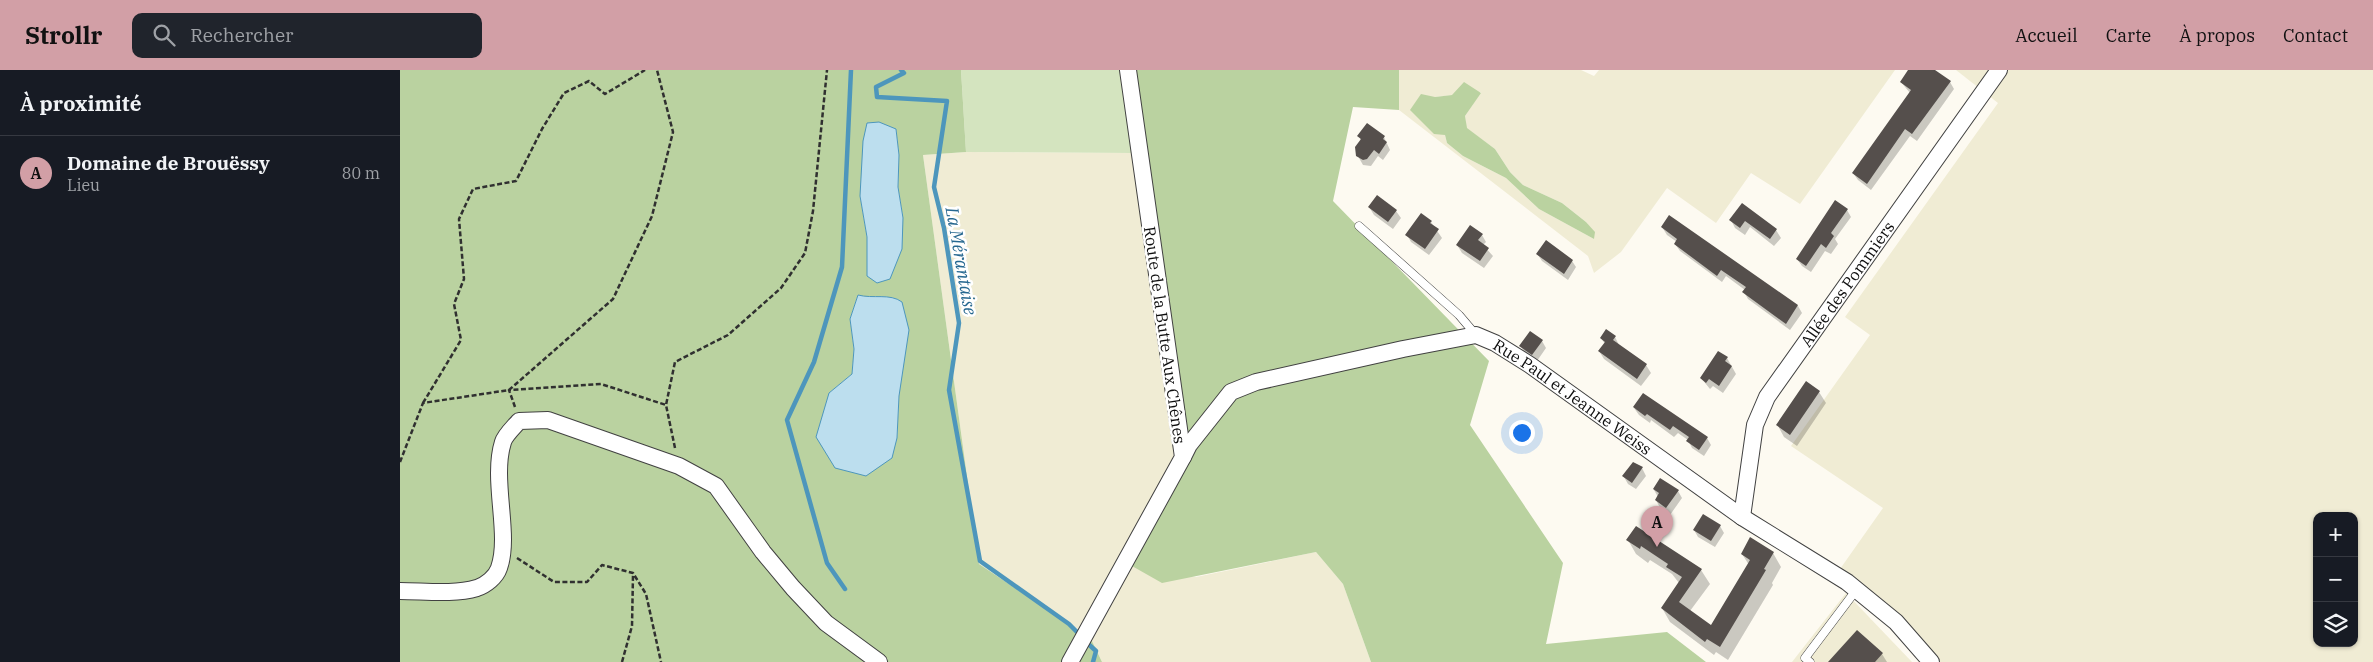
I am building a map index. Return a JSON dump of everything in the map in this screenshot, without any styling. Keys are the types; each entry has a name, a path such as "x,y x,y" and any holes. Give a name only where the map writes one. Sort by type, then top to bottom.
{"street":[{"name":"Route de la Butte Aux Chênes","path":"1070,662 1084,640 1183,458 1128,70"},
{"name":"Allée des Pommiers","path":"1742,517 1753,433 1758,414 1767,397 1999,70"},
{"name":"Rue Paul et Jeanne Weiss","path":"1183,458 1189,445 1230,392 1256,382 1403,349 1476,335 1495,343 1530,365 1742,517 1857,589 1896,622 1931,662"},
{"path":"400,591 464,590 478,587 491,580 499,569 502,549 499,470 503,441 519,421 548,420 679,466 716,486 763,552 792,588 826,623 879,662"}],"lane":[{"path":"1359,226 1459,315 1476,335"},
{"path":"1810,662 1805,658 1857,589"}],"path":[{"path":"400,462 423,403 461,340 454,304 464,279 459,219 473,189 516,181 542,130 564,93 589,81 605,94 645,70"},
{"path":"509,390 613,300 652,216 673,132 657,70"},
{"path":"679,466 666,405 675,362 728,335 781,288 805,253 813,211 828,70"},
{"path":"423,403 509,390 601,384 666,405"},
{"path":"509,390 519,421"},
{"path":"502,549 554,582 587,582 602,565 633,573 646,594 661,662"},
{"path":"622,662 632,626 633,573"}],"shaded area":[{"path":"1399,70 1581,70 1594,76 1599,70 1895,70 1800,204 1751,173 1716,223 1667,188 1621,252 1594,273 1588,256 1399,110","holes":["1481,92 1465,116 1466,128 1495,149 1510,172 1523,185 1562,203 1586,222 1594,232 1594,239 1539,209 1506,178 1463,156 1447,143 1435,97"]},
{"path":"1956,70 2373,70 2373,662 1940,662 1840,569 1883,508 1791,446 1870,335 1845,317 1998,103"},
{"path":"966,152 1132,153 1177,458 1082,632 979,564 923,155"},
{"path":"1316,552 1343,584 1371,662 1102,662 1091,639 1132,566 1196,577"},
{"path":"1846,593 1912,662 1792,662"}],"green space":[{"path":"400,70 961,70 966,152 923,155 979,564 1091,639 1102,662 400,662","holes":["896,129 899,155 898,187 903,218 867,276 867,237 860,196","858,295 870,298 884,297 899,396 897,438 829,393 852,374 854,349 850,319"]},
{"path":"961,70 1132,70 1132,153 966,152"},
{"path":"1136,70 1399,70 1399,110 1353,107 1333,201 1489,361 1470,425 1563,563 1546,644 1667,632 1706,662 1371,662 1343,584 1316,552 1162,583 1132,566 1186,463"},
{"path":"1464,82 1481,93 1465,116 1467,128 1495,149 1510,172 1523,185 1562,203 1586,222 1595,232 1594,239 1539,209 1506,178 1463,156 1447,143 1445,135 1434,134 1410,110 1421,94 1435,97 1452,95"}],"water":[{"path":"879,122 896,129 899,155 898,187 903,218 902,249 890,279 877,283 867,276 867,237 860,196 863,141 867,123"},
{"path":"858,295 887,297 902,302 909,330 899,396 897,438 892,458 866,476 835,468 816,437 829,393 852,374 854,349 850,319"}],"building":[{"path":"1908,70 1935,70 1951,81 1912,134 1905,129 1867,184 1852,173 1911,90 1900,82"},
{"path":"1367,123 1385,136 1383,139 1387,142 1379,154 1374,150 1367,159 1363,160 1356,156 1355,147 1361,139 1357,136"},
{"path":"1377,195 1397,210 1388,222 1368,207"},
{"path":"1835,200 1848,209 1831,233 1834,236 1826,248 1821,244 1806,266 1796,259"},
{"path":"1742,203 1777,229 1770,239 1745,221 1740,228 1729,220"},
{"path":"1421,213 1439,229 1425,249 1405,235"},
{"path":"1669,215 1798,305 1786,324 1742,292 1746,287 1721,270 1717,276 1674,244 1677,239 1661,227"},
{"path":"1470,225 1483,234 1478,240 1489,248 1480,261 1456,245"},
{"path":"1546,240 1573,260 1564,274 1536,254"},
{"path":"1606,329 1616,336 1613,340 1647,364 1637,379 1598,351 1605,342 1600,338"},
{"path":"1530,331 1543,340 1532,355 1519,346"},
{"path":"1718,351 1728,357 1725,361 1732,366 1719,386 1709,379 1706,383 1700,378"},
{"path":"1806,381 1820,391 1790,435 1776,425"},
{"path":"1643,393 1708,437 1699,450 1686,441 1689,437 1673,426 1670,430 1633,407"},
{"path":"1633,462 1643,467 1632,483 1622,476"},
{"path":"1660,478 1679,490 1666,508 1655,500 1659,493 1653,489"},
{"path":"1703,514 1721,525 1711,541 1693,530"},
{"path":"1636,526 1702,569 1679,602 1711,625 1750,560 1741,554 1750,537 1774,552 1764,569 1766,570 1720,647 1707,639 1705,642 1661,608 1682,577 1666,567 1668,564 1641,546 1640,549 1626,540"},
{"path":"1857,630 1883,653 1875,662 1828,662"}],"waterway":[{"path":"845,589 827,563 787,420 814,362 842,267 851,70"},
{"name":"La Mérantaise","path":"901,70 904,73 876,87 877,97 947,101 934,187 944,228 959,323 949,390 980,561 1069,624 1080,635"},
{"name":"La Mérantaise","path":"1085,641 1096,651 1093,662"}],"place":[{"name":"Domaine de Brouëssy","path":"1657,547"}]}
